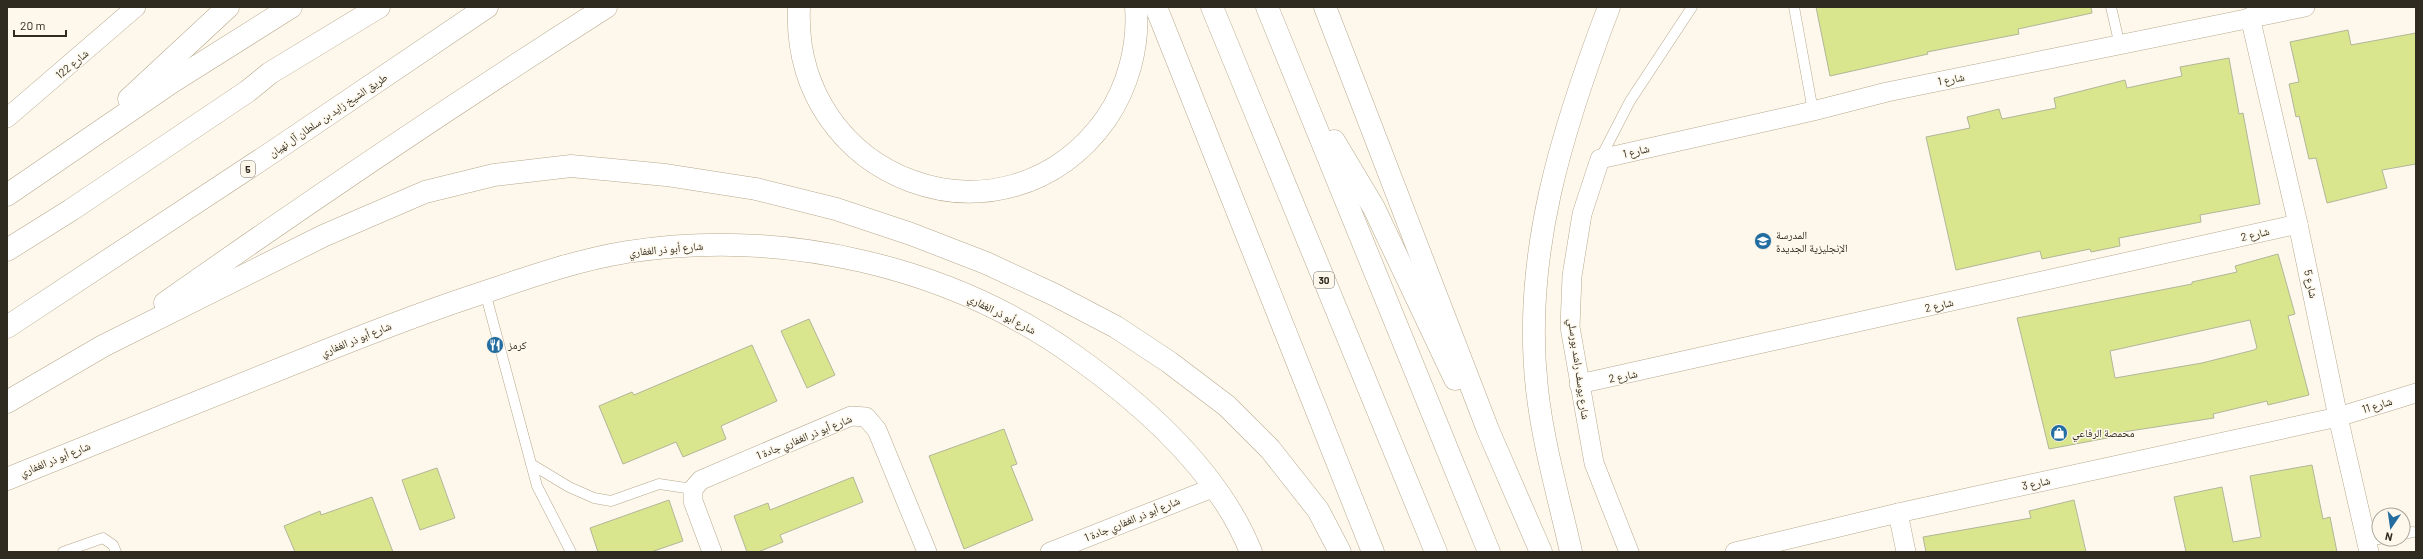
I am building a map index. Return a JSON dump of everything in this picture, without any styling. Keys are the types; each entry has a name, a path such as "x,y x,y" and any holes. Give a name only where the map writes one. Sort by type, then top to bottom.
{"main road":[{"path":"74,150 228,7"},
{"path":"7,195 172,82 291,7"},
{"path":"7,250 248,91 351,7"},
{"path":"270,73 379,7"},
{"name":"طريق الشيخ زايد بن سلطان آل نهيان","path":"7,327 265,158 487,7"},
{"path":"103,346 317,197 480,87 606,7"},
{"path":"799,7 801,46 806,72 816,99 841,134 878,165 907,180 937,188 970,191 998,188 1040,176 1065,160 1092,136 1117,102 1127,76 1136,34 1136,7"},
{"path":"1156,7 1373,552"},
{"name":"30","path":"1212,7 1436,552"},
{"path":"1267,7 1489,552"},
{"path":"1325,7 1488,430 1541,552"},
{"path":"1571,552 1544,430 1537,389 1533,339 1534,297 1538,250 1552,181 1569,118 1609,7"},
{"path":"1298,80 1374,208 1449,368 1488,430"},
{"path":"7,402 103,346 323,236 425,192 494,175 571,166 666,175 756,189 836,209 986,262 1055,295 1116,327 1169,362 1227,406 1270,449 1318,510 1340,552"},
{"name":"شارع أبو ذر الغفاري","path":"7,479 420,313 555,267 627,252 701,245 774,247 847,257 918,276 987,304 1052,339 1112,382 1166,431 1214,487 1242,529 1251,552"}],"street":[{"name":"شارع 1","path":"1600,159 1813,111 1887,92 2120,46 2250,17 2305,7"},
{"name":"شارع 122","path":"7,118 131,10"},
{"name":"شارع 5","path":"2250,17 2298,224 2338,417 2371,540"},
{"name":"شارع يوسف راشد بورسلي","path":"1600,159 1582,214 1572,276 1570,327 1594,463 1629,552"},
{"name":"شارع 2","path":"1580,384 2298,224"},
{"name":"شارع 11","path":"2338,417 2416,394"},
{"name":"شارع أبو ذر الغفاري جادة 1","path":"693,489 701,480 851,416 866,418 877,430 927,552"},
{"name":"شارع 3","path":"1735,552 1898,513 2338,417"},
{"name":"شارع أبو ذر الغفاري جادة 1","path":"1050,552 1214,487"},
{"path":"693,489 693,501 712,552"},
{"path":"1898,513 1906,552"}],"lane":[{"path":"1600,159 1630,100 1692,7"},
{"path":"1794,7 1813,111"},
{"path":"2111,7 2120,46"},
{"path":"485,292 537,486 571,552"},
{"path":"531,464 569,487 594,498 611,501 659,484 693,489"},
{"path":"63,552 103,538 113,545 116,552"}],"building":[{"path":"1816,7 2091,7 2092,13 2018,29 2019,34 1927,52 1928,54 1830,76"},
{"path":"2348,30 2351,45 2416,33 2416,164 2382,170 2387,188 2327,203 2316,158 2309,159 2299,116 2296,117 2289,84 2299,82 2290,42"},
{"path":"2229,58 2239,114 2243,113 2260,204 2200,215 2201,222 2119,238 2120,246 2091,252 2090,249 2042,259 2040,251 1956,270 1926,137 1970,128 1967,117 1999,109 2002,119 2056,108 2054,98 2125,80 2127,88 2182,76 2180,67"},
{"path":"2278,254 2295,314 2288,316 2309,395 2268,405 2267,401 2213,414 2214,418 2123,432 2123,435 2049,449 2017,318 2192,284 2192,282 2237,272 2235,266","holes":["2250,320 2257,348 2202,363 2115,378 2110,351"]},
{"path":"809,319 835,375 807,388 781,331"},
{"path":"752,345 777,401 721,426 726,439 683,457 676,442 623,464 599,406 632,392 634,395"},
{"path":"1004,429 1017,464 1011,466 1033,520 964,549 929,456"},
{"path":"2312,465 2323,519 2330,517 2337,552 2186,552 2174,497 2222,487 2233,542 2261,537 2250,476"},
{"path":"437,468 455,518 420,530 402,480"},
{"path":"853,477 863,502 780,535 783,542 758,552 747,552 734,516 768,503 770,510"},
{"path":"372,497 393,552 295,552 284,526 320,511 321,515"},
{"path":"669,500 683,541 651,552 598,552 590,528"},
{"path":"2074,500 2086,552 1926,552 1923,537 2031,518 2029,511"}],"place":[{"name":"المدرسة الإنجليزية الجديدة","path":"1763,241"},
{"name":"كرمز","path":"495,345"},
{"name":"محمصة الرفاعي","path":"2059,433"}]}
